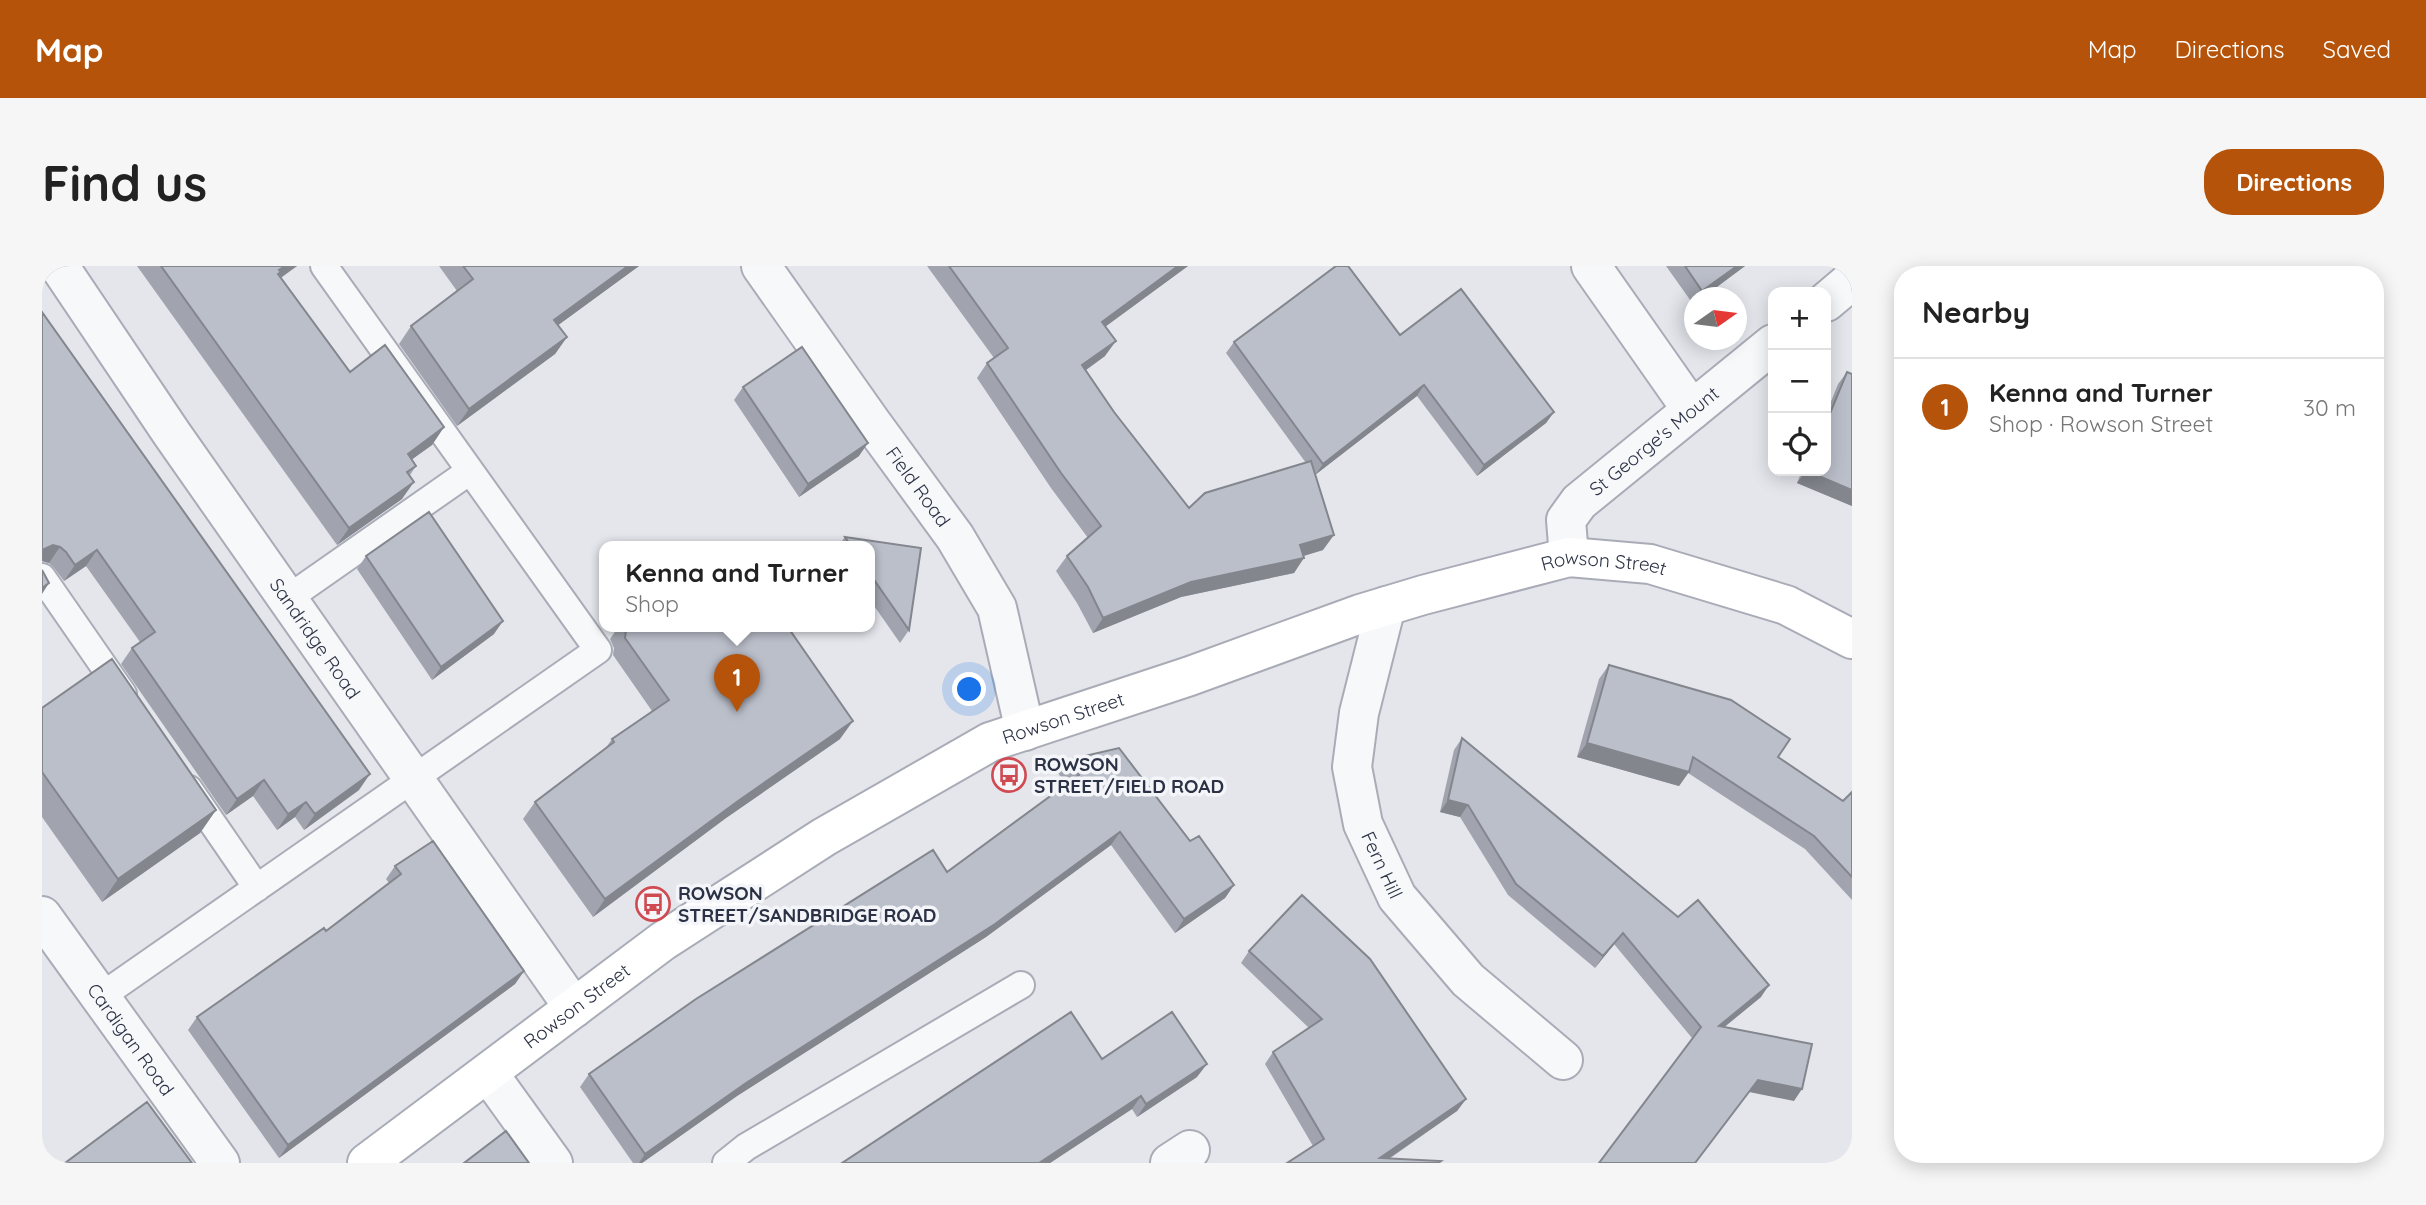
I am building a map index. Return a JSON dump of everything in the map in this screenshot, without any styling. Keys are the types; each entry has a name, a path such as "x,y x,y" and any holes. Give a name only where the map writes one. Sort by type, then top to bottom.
{"main road":[{"name":"Rowson Street","path":"367,1163 663,942 824,837 990,742 1190,676 1386,606 1569,557 1650,564 1786,605 1852,639"}],"street":[{"name":"Sandridge Road","path":"59,266 172,434 574,1008"},
{"name":"Field Road","path":"761,266 955,537 997,608 1025,731"},
{"path":"1591,266 1692,410"},
{"path":"1831,298 1852,280"},
{"name":"St George's Mount","path":"1569,557 1566,520 1579,502 1768,348"},
{"name":"Fern Hill","path":"1386,606 1359,713 1352,767 1363,824 1397,897 1468,980 1563,1060"},
{"name":"Cardigan Road","path":"42,916 220,1163"},
{"path":"488,1073 554,1163"}],"lane":[{"path":"100,997 598,650 324,266"},
{"path":"287,598 470,471"},
{"path":"42,577 134,710"},
{"path":"173,766 257,888"},
{"path":"726,1163 758,1140 1021,985"}],"building":[{"path":"161,266 285,266 278,274 350,372 385,345 444,427 408,454 416,466 407,472 414,482 349,528"},
{"path":"463,266 628,266 554,320 567,337 469,409 411,326 473,279"},
{"path":"949,266 1178,266 1102,322 1116,341 1082,365 1114,412 1189,508 1205,493 1311,461 1334,535 1300,545 1304,558 1191,582 1103,618 1088,587 1067,556 1101,526 1061,473 987,363 1008,348"},
{"path":"1336,266 1348,266 1400,335 1461,289 1554,412 1484,465 1424,385 1323,464 1234,342"},
{"path":"1685,266 1737,266 1708,287 1699,287"},
{"path":"42,312 370,774 315,814 306,802 288,814 264,780 237,799 132,648 155,632 97,550 75,565 60,547 53,545 42,551"},
{"path":"802,347 868,443 808,484 743,387"},
{"path":"1847,372 1852,374 1852,490 1819,476 1831,476 1831,411"},
{"path":"429,512 503,621 441,667 366,556"},
{"path":"845,537 873,541 848,541"},
{"path":"875,541 921,548 909,630 875,581"},
{"path":"42,570 49,583 42,588"},
{"path":"626,632 791,632 853,721 605,899 535,802 614,742 612,739 669,700 625,638"},
{"path":"112,659 216,810 118,879 42,772 42,708"},
{"path":"1609,665 1731,700 1790,739 1778,757 1843,801 1852,792 1852,877 1814,836 1693,757 1689,772 1587,743"},
{"path":"1462,738 1678,917 1698,900 1769,985 1719,1026 1812,1044 1802,1089 1758,1080 1695,1163 1599,1163 1701,1027 1623,933 1603,956 1516,884 1468,805 1448,800"},
{"path":"1119,748 1190,841 1199,836 1234,885 1184,919 1120,832 995,924 746,1083 645,1154 589,1074 696,999 933,850 947,872 1079,775 1067,760"},
{"path":"433,841 524,971 288,1145 197,1017 324,928 326,931 401,874 395,866"},
{"path":"1302,895 1370,959 1466,1099 1380,1158 1441,1161 1438,1163 1287,1163 1324,1139 1273,1052 1322,1019 1249,951"},
{"path":"1071,1012 1102,1059 1172,1012 1207,1064 1146,1104 1141,1096 1039,1163 842,1163"},
{"path":"147,1102 192,1163 65,1163"},
{"path":"506,1131 529,1163 464,1163"}],"place":[{"name":"Kenna and Turner","path":"737,712"},
{"name":"ROWSON STREET/FIELD ROAD","path":"1009,775"},
{"name":"ROWSON STREET/SANDBRIDGE ROAD","path":"653,904"}]}
